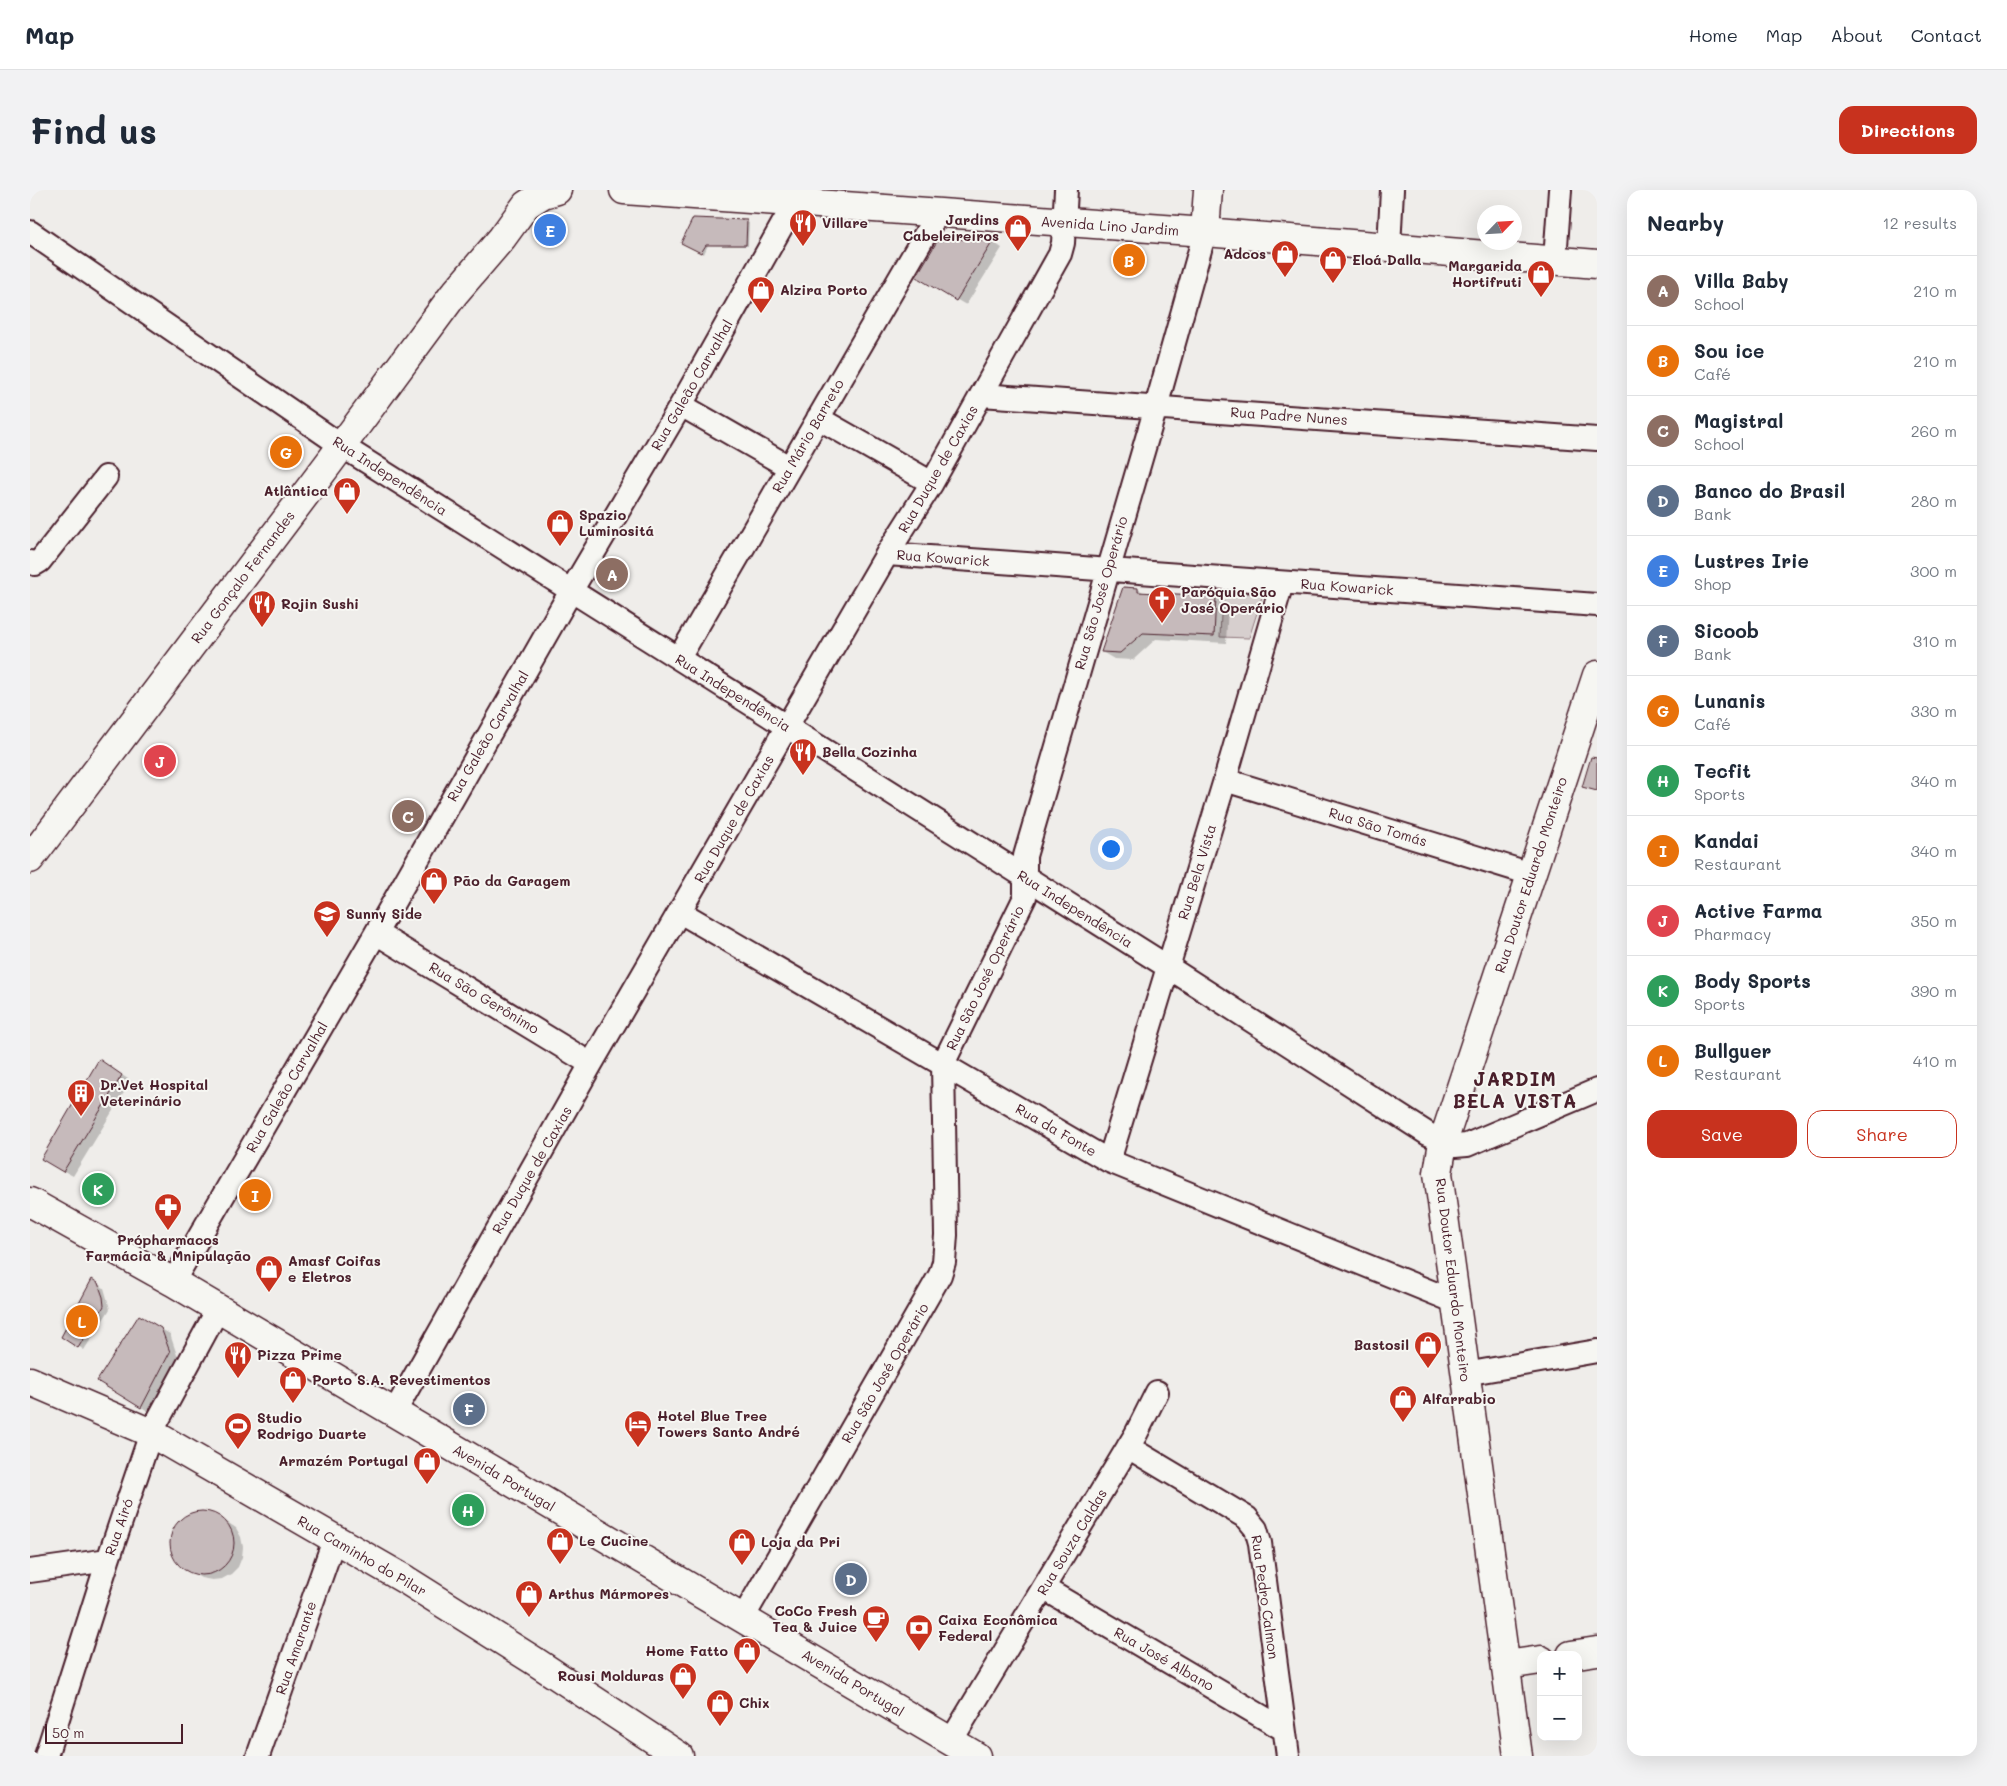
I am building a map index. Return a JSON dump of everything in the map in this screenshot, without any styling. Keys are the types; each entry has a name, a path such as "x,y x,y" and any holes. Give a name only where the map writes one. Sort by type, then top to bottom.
{"main road":[{"name":"Rua Gonçalo Fernandes","path":"30,859 342,446 454,294 520,190"},
{"name":"Rua Gonçalo Fernandes","path":"454,294 502,238 526,205 543,194 557,190"},
{"name":"Avenida Lino Jardim","path":"624,190 801,197 937,214 1205,232 1597,264"},
{"name":"Rua São José Operário","path":"1205,232 1208,190"},
{"name":"Rua Doutor Eduardo Monteiro","path":"1518,1756 1438,1173 1443,1142 1597,675"},
{"name":"Avenida Portugal","path":"30,1202 173,1282 976,1756"},
{"name":"Rua Caminho do Pilar","path":"30,1381 151,1433 406,1580 533,1660 679,1756"},
{"path":"1582,1653 1597,1651"},
{"path":"1506,1665 1537,1661"}],"street":[{"name":"Rua Duque de Caxias","path":"394,1413 592,1064 887,554 932,483 1060,254 1063,243 1066,190"},
{"path":"1388,247 1392,190"},
{"path":"1554,260 1560,190"},
{"name":"Rua Galeão Carvalhal","path":"173,1282 376,933 570,591 681,405 784,222 801,197"},
{"name":"Rua Mário Barreto","path":"679,658 937,214"},
{"name":"Rua Independência","path":"30,232 342,446 1443,1142"},
{"name":"Rua São José Operário","path":"743,1618 940,1275 944,1262 946,1235 943,1064 1025,897 1025,856 1205,232"},
{"name":"Rua Padre Nunes","path":"981,396 1597,439"},
{"path":"681,405 790,467"},
{"path":"818,418 932,483"},
{"path":"30,562 35,564 40,561 106,477"},
{"name":"Rua Kowarick","path":"887,554 1597,605"},
{"name":"Rua Bela Vista","path":"1109,1161 1225,780 1282,582"},
{"name":"Rua São Tomás","path":"1225,780 1531,874"},
{"name":"Rua da Fonte","path":"680,912 1109,1161 1456,1302"},
{"name":"Rua São Gerônimo","path":"376,933 592,1064"},
{"path":"1443,1142 1455,1146 1467,1145 1597,1090"},
{"name":"Rua Airó","path":"46,1756 108,1560 151,1433 218,1309"},
{"path":"1465,1374 1597,1351"},
{"name":"Rua Souza Caldas","path":"952,1741 1045,1589 1128,1447 1157,1392"},
{"name":"Rua Pedro Calmon","path":"1128,1447 1247,1518 1256,1529 1260,1543 1288,1756"},
{"name":"Rua Amarante","path":"258,1756 334,1540"},
{"path":"30,1571 108,1560"},
{"name":"Rua José Albano","path":"1045,1589 1283,1729"}],"shaded area":[{"path":"1222,592 1263,594 1249,638 1220,637"}],"building":[{"path":"693,218 747,220 746,245 706,245 701,253 681,243"},
{"path":"939,238 993,241 956,301 916,277"},
{"name":"Paróquia São José Operário","path":"1123,587 1138,588 1138,592 1216,596 1214,636 1143,633 1120,653 1101,652"},
{"path":"1591,757 1597,758 1597,791 1582,787"},
{"name":"Dr.Vet Hospital Veterinário","path":"99,1059 122,1075 63,1172 41,1159"},
{"path":"92,1279 98,1283 104,1306 78,1348 61,1337"},
{"path":"139,1315 161,1328 170,1352 141,1408 97,1381"},
{"path":"196,1511 208,1511 225,1520 232,1531 234,1543 232,1555 225,1566 208,1575 196,1575 184,1570 175,1561 170,1549 170,1537 175,1525 184,1516"}],"place":[{"name":"Lustres Irie","path":"550,230"},
{"name":"Villare","path":"803,247"},
{"name":"Jardins Cabeleireiros","path":"1018,252"},
{"name":"Sou ice","path":"1129,260"},
{"name":"Adcos","path":"1285,278"},
{"name":"Eloá Dalla","path":"1333,284"},
{"name":"Margarida Hortifruti","path":"1541,298"},
{"name":"Alzira Porto","path":"761,314"},
{"name":"Lunanis","path":"286,452"},
{"name":"Atlântica","path":"347,515"},
{"name":"Spazio Luminositá","path":"560,547"},
{"name":"Villa Baby","path":"612,574"},
{"name":"Paróquia São José Operário","path":"1162,624"},
{"name":"Rojin Sushi","path":"262,628"},
{"name":"Active Farma","path":"160,761"},
{"name":"Bella Cozinha","path":"803,776"},
{"name":"Magistral","path":"408,816"},
{"name":"Pão da Garagem","path":"434,905"},
{"name":"Sunny Side","path":"327,938"},
{"name":"Dr.Vet Hospital Veterinário","path":"81,1117"},
{"name":"Body Sports","path":"98,1189"},
{"name":"Kandai","path":"255,1195"},
{"name":"Própharmacos Farmácia & Mnipulação","path":"168,1231"},
{"name":"Amasf Coifas e Eletros","path":"269,1293"},
{"name":"Bullguer","path":"82,1321"},
{"name":"Bastosil","path":"1428,1369"},
{"name":"Pizza Prime","path":"238,1379"},
{"name":"Porto S.A. Revestimentos","path":"293,1404"},
{"name":"Sicoob","path":"469,1409"},
{"name":"Alfarrabio","path":"1403,1423"},
{"name":"Hotel Blue Tree Towers Santo André","path":"638,1448"},
{"name":"Studio Rodrigo Duarte","path":"238,1450"},
{"name":"Armazém Portugal","path":"427,1485"},
{"name":"Tecfit","path":"468,1510"},
{"name":"Le Cucine","path":"560,1565"},
{"name":"Loja da Pri","path":"742,1566"},
{"name":"Banco do Brasil","path":"851,1579"},
{"name":"Arthus Mármores","path":"529,1618"},
{"name":"CoCo Fresh Tea & Juice","path":"876,1643"},
{"name":"Caixa Econômica Federal","path":"919,1652"},
{"name":"Home Fatto","path":"747,1675"},
{"name":"Rousi Molduras","path":"683,1700"},
{"name":"Chix","path":"720,1727"}],"district":[{"name":"JARDIM BELA VISTA","path":"1515,1090"}]}
